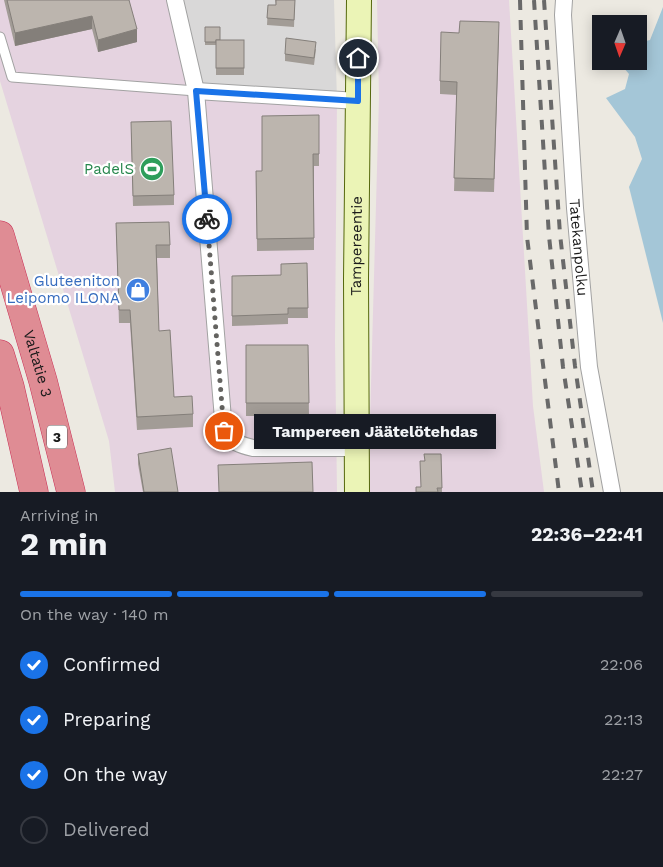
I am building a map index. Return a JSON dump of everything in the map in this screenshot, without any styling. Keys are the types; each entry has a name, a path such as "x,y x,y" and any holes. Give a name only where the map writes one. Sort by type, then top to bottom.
{"highway":[{"name":"Valtatie 3","path":"0,234 43,381 71,492"},
{"name":"3","path":"0,354 10,387 34,492"}],"main road":[{"name":"Tampereentie","path":"357,492 359,0"}],"street":[{"path":"176,0 196,91 224,431 231,440 253,448 357,448"},
{"name":"Tatekanpolku","path":"564,0 563,14 576,208 589,367 612,492"},
{"path":"196,91 358,101"}],"lane":[{"path":"0,37 12,77 196,91"}],"shaded area":[{"path":"0,0 175,0 196,91 337,100 335,342 337,492 115,492 109,441 0,81"},
{"path":"175,0 334,0 337,100 196,91"},
{"path":"377,0 509,0 533,406 544,492 368,492 379,97"}],"water":[{"path":"663,7 663,323 629,187 642,159 635,137 606,98 625,89 629,74 626,70 648,70 648,40 650,40"}],"building":[{"path":"7,0 129,0 137,29 98,40 92,16 15,33"},
{"path":"276,0 295,0 294,20 267,18 268,5 276,5"},
{"path":"460,21 499,22 494,179 454,178 457,82 440,81 441,32 459,33"},
{"path":"205,27 220,27 220,40 205,42"},
{"path":"286,38 316,42 314,58 285,54"},
{"path":"216,40 244,40 244,68 216,68"},
{"path":"319,115 319,154 313,154 314,238 257,239 256,171 262,171 262,116"},
{"name":"PadelS","path":"171,121 174,195 133,196 131,122"},
{"path":"169,222 170,245 156,245 159,331 170,330 174,397 192,396 193,414 137,417 130,310 119,310 116,223"},
{"path":"307,263 308,308 288,308 288,314 232,316 232,276 281,275 281,264"},
{"path":"246,345 308,345 309,403 246,403"},
{"path":"171,448 178,492 144,492 138,454"},
{"path":"424,454 441,454 442,488 437,488 438,492 416,492 416,487 421,487 420,461 425,461"},
{"path":"312,462 313,492 219,492 218,465"}],"railway":[{"path":"520,0 527,237 559,492"},
{"path":"534,0 549,236 563,367 582,492"},
{"path":"544,0 560,234 575,366 593,492"}],"way so far":[{"path":"207,219 224,431"}],"place":[{"name":"PadelS","path":"152,169"},
{"name":"Gluteeniton Leipomo ILONA","path":"138,290"},
{"name":"Tampereen Jäätelötehdas","path":"224,431"}],"route":[{"path":"207,219 196,91 358,101 358,58"}]}
